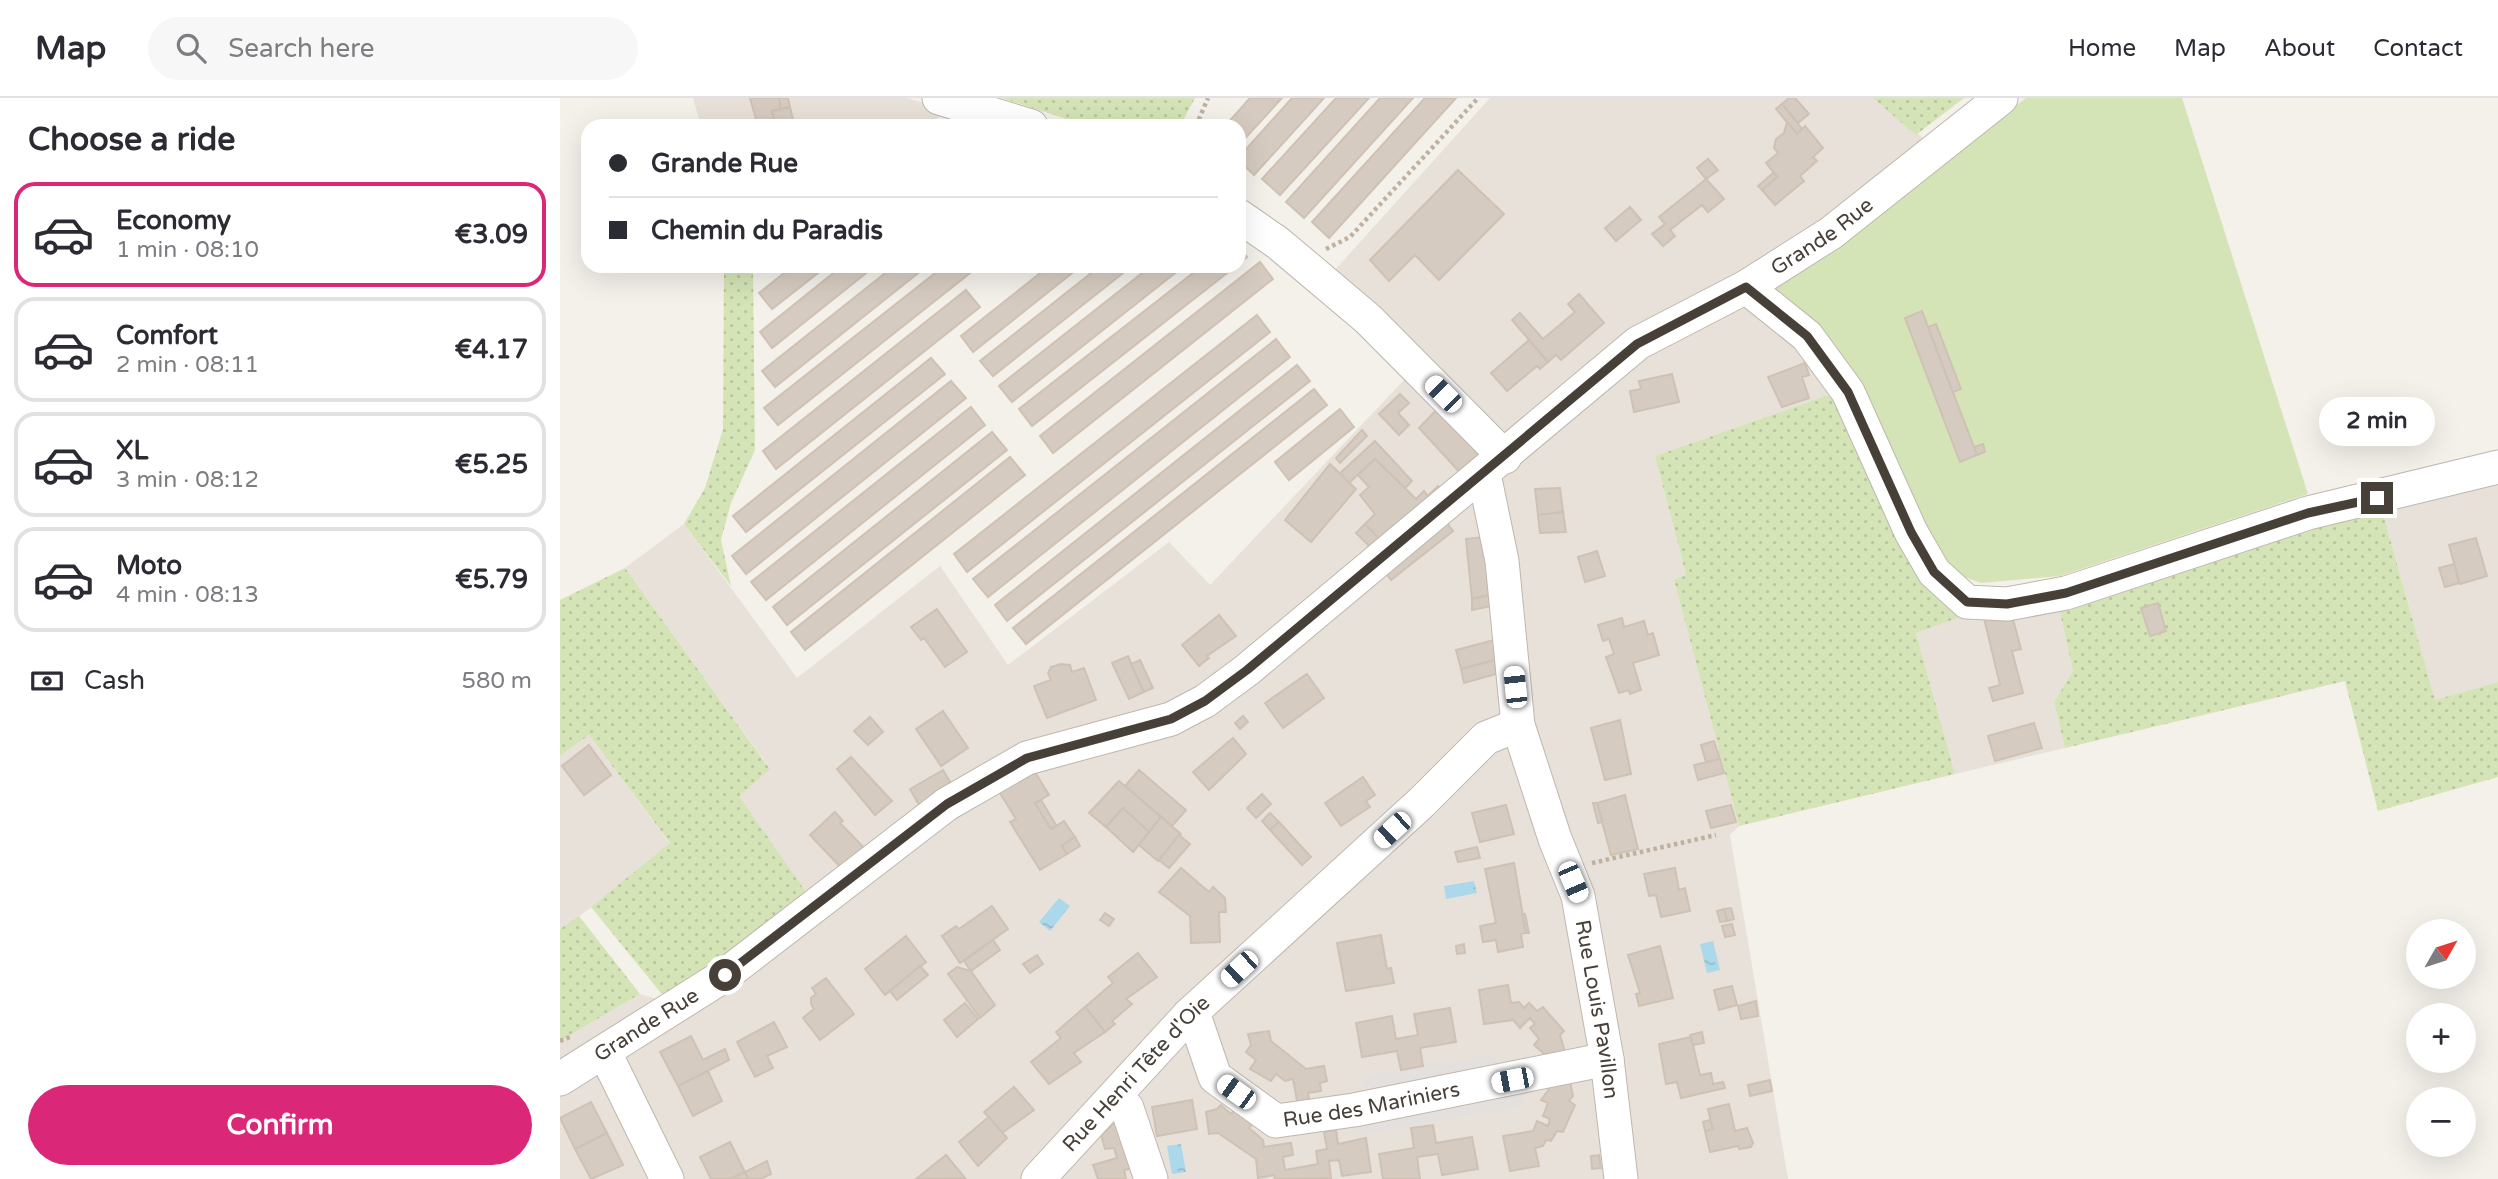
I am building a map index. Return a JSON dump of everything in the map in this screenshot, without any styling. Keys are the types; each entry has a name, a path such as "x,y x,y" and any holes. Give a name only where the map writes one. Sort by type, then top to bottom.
{"street":[{"path":"939,98 1008,119"},
{"name":"Grande Rue","path":"560,1079 725,975 947,804 1027,758 1171,719 1205,701 1247,670 1494,466 1569,398 1637,344 1746,287 1831,233 2001,98"},
{"path":"1246,221 1304,265 1368,319 1494,466"},
{"path":"1746,287 1807,336 1848,392 1911,532 1934,572 1967,602 2007,604 2066,593 2308,513 2498,467"},
{"name":"Rue Louis Pavillon","path":"1494,466 1518,725 1578,896 1607,1059 1621,1179"},
{"name":"Rue Henri Tête d'Oie","path":"1038,1179 1189,1015 1422,803 1486,738 1518,725"},
{"name":"Rue des Mariniers","path":"1189,1015 1197,1024 1215,1077 1276,1121 1393,1102 1607,1059"},
{"path":"605,1053 667,1179"},
{"path":"1116,1096 1127,1108 1151,1179"}],"path":[{"path":"1199,119 1208,98"},
{"path":"1304,265 1321,251 1350,237 1478,98"},
{"path":"1567,869 1716,835"}],"shaded area":[{"path":"693,98 907,98 948,110 937,119 699,119"},
{"path":"1490,98 1873,98 1948,158 1840,391 1655,456 1686,576 1674,580 1739,826 1730,835 1788,1179 560,1179 560,1041 640,994 669,1003 738,796 770,768 625,568 684,524 797,678 940,566 1008,665 1169,542 1210,585 1404,380 1316,291"},
{"path":"2498,482 2498,682 2435,700 2382,510"},
{"path":"2057,599 2073,671 2054,702 2065,748 1955,774 1916,633 1969,614"},
{"path":"589,735 670,844 560,929 560,756"},
{"path":"1497,1054 1499,1071 1364,1093 1362,1077"},
{"path":"1521,1087 1525,1105 1355,1136 1352,1118"}],"green space":[{"path":"1002,98 1195,98 1184,119 1066,119"},
{"path":"1873,98 1964,98 1916,135"},
{"path":"2026,98 2182,98 2308,494 2060,576 1981,583 1959,575 1933,542 1775,291 1781,282"},
{"path":"724,273 753,273 755,450 731,503 721,540 731,586 684,524 705,488 723,429"},
{"path":"1840,391 1969,614 1916,633 1955,774 1739,826 1674,580 1686,575 1655,456"},
{"path":"2382,510 2435,700 2498,682 2498,777 2378,811 2345,681 2065,748 2054,702 2073,671 2057,599"},
{"path":"625,568 770,769 739,796 810,898 669,1003 591,907 670,843 589,735 560,756 560,600"},
{"path":"579,916 640,994 560,1041 560,929"}],"water":[{"path":"1474,881 1477,893 1446,899 1444,886"},
{"path":"1059,898 1070,906 1050,931 1039,922"},
{"path":"1713,941 1720,970 1707,973 1700,944"},
{"path":"1181,1144 1186,1172 1172,1174 1167,1146"}],"building":[{"path":"750,98 779,98 781,109 772,111 774,119 756,119"},
{"path":"779,98 788,98 790,107 781,109"},
{"path":"1250,98 1282,98 1246,137 1246,119 1231,119"},
{"path":"1292,98 1324,98 1254,175 1246,168 1246,149"},
{"path":"1336,98 1369,98 1280,195 1262,179"},
{"path":"1380,98 1413,98 1304,218 1286,202"},
{"path":"1425,98 1456,98 1329,238 1312,222"},
{"path":"1789,98 1795,98 1809,114 1798,123 1782,104"},
{"path":"1782,104 1802,129 1797,134 1776,109"},
{"path":"790,107 793,119 774,119 772,111"},
{"path":"1787,122 1797,134 1805,126 1823,148 1813,157 1817,161 1800,176 1804,181 1775,205 1762,190 1777,177 1766,163 1778,153 1774,148 1776,139 1784,133"},
{"path":"1708,159 1718,170 1706,179 1697,168"},
{"path":"1458,170 1504,214 1439,280 1415,255 1389,281 1370,260"},
{"path":"1774,172 1777,177 1762,190 1758,186"},
{"path":"1706,179 1724,199 1708,212 1702,205 1670,230 1675,236 1663,246 1652,234 1665,224 1659,217"},
{"path":"1630,207 1641,220 1616,241 1605,228"},
{"path":"1260,262 1273,279 1053,453 1040,436"},
{"path":"784,273 818,273 772,309 759,293"},
{"path":"833,273 866,273 772,348 760,332"},
{"path":"885,273 918,273 775,387 762,371"},
{"path":"935,273 970,273 778,425 764,408"},
{"path":"1040,273 1072,273 973,352 961,336"},
{"path":"1091,273 1123,273 993,376 980,361"},
{"path":"1142,273 1175,273 1012,402 999,386"},
{"path":"1193,273 1227,273 1032,426 1019,409"},
{"path":"966,290 980,307 776,469 763,451"},
{"path":"1579,294 1604,323 1561,360 1556,355 1548,362 1512,320 1520,313 1543,339 1575,312 1568,304"},
{"path":"1922,311 1977,455 1960,462 1905,318"},
{"path":"1257,315 1270,332 967,572 954,554"},
{"path":"1936,324 1961,389 1953,392 1928,327"},
{"path":"1276,339 1290,357 988,597 973,579"},
{"path":"1529,340 1548,362 1540,369 1537,366 1507,391 1491,373"},
{"path":"931,358 945,374 746,532 733,516"},
{"path":"1805,363 1809,375 1802,377 1809,398 1782,407 1768,377"},
{"path":"1297,365 1310,381 1007,621 995,605"},
{"path":"1672,374 1679,402 1634,412 1630,391 1641,389 1639,381"},
{"path":"951,381 966,398 746,574 732,556"},
{"path":"1314,389 1327,405 1026,644 1013,628"},
{"path":"1400,394 1409,403 1398,413 1409,425 1399,435 1379,414"},
{"path":"1440,406 1490,458 1466,479 1419,428"},
{"path":"971,407 985,425 766,600 751,582"},
{"path":"1340,409 1354,427 1289,480 1275,462"},
{"path":"1362,430 1367,436 1340,463 1336,458"},
{"path":"992,432 1007,450 787,625 773,607"},
{"path":"1375,441 1412,481 1405,488 1375,459 1349,483 1339,474"},
{"path":"1983,444 1985,452 1977,455 1974,447"},
{"path":"1010,457 1025,475 805,650 791,632"},
{"path":"1375,459 1416,499 1424,491 1428,496 1438,486 1442,490 1382,542 1365,524 1375,514 1360,495 1369,487 1358,475"},
{"path":"1330,464 1356,489 1311,542 1285,520"},
{"path":"1560,488 1563,512 1538,515 1535,489"},
{"path":"1563,512 1566,532 1540,533 1538,515"},
{"path":"1444,519 1453,531 1391,580 1381,567"},
{"path":"1365,524 1382,542 1373,550 1356,533"},
{"path":"1485,537 1490,595 1472,599 1466,539"},
{"path":"2476,538 2487,576 2460,584 2449,545"},
{"path":"1597,551 1605,576 1585,582 1578,557"},
{"path":"2454,564 2459,583 2445,587 2439,568"},
{"path":"1490,595 1491,606 1472,610 1472,599"},
{"path":"2158,603 2166,631 2150,636 2141,608"},
{"path":"2010,608 2021,649 2012,651 2023,693 1993,701 1989,688 2000,685 1983,614"},
{"path":"937,609 967,652 945,667 924,638 921,640 911,627"},
{"path":"1219,615 1236,636 1207,656 1209,658 1199,666 1182,645"},
{"path":"1622,618 1624,627 1644,621 1648,635 1653,633 1659,655 1633,663 1641,690 1630,694 1629,690 1619,693 1606,657 1614,654 1609,639 1603,641 1598,625"},
{"path":"1494,640 1495,660 1461,669 1456,650"},
{"path":"1128,656 1144,692 1129,699 1112,663"},
{"path":"1140,660 1153,688 1144,692 1131,664"},
{"path":"1495,660 1496,674 1464,683 1461,669"},
{"path":"1070,665 1072,672 1084,668 1096,700 1047,718 1034,686 1051,680 1048,673 1051,667"},
{"path":"1307,674 1324,698 1283,728 1265,703"},
{"path":"943,711 968,748 941,766 916,729"},
{"path":"1243,716 1248,722 1240,729 1235,723"},
{"path":"870,717 883,732 868,745 854,731"},
{"path":"1620,720 1631,774 1605,780 1591,728"},
{"path":"2034,723 2042,748 1995,761 1988,736"},
{"path":"1233,738 1246,754 1209,790 1193,772"},
{"path":"1714,741 1720,759 1706,762 1701,745"},
{"path":"589,745 611,775 584,795 562,766"},
{"path":"851,757 892,801 875,815 837,769"},
{"path":"1720,759 1724,773 1698,780 1694,765"},
{"path":"943,770 952,785 919,805 910,789"},
{"path":"1139,770 1186,810 1172,826 1125,786"},
{"path":"1035,772 1049,795 1035,803 1051,829 1064,821 1075,837 1062,846 1067,854 1040,870 1010,822 1016,819 998,790"},
{"path":"1363,777 1375,795 1366,801 1370,807 1341,826 1325,803"},
{"path":"1119,781 1161,817 1149,832 1123,808 1106,827 1089,813"},
{"path":"1262,794 1271,804 1256,818 1247,808"},
{"path":"1625,795 1638,849 1611,855 1597,803"},
{"path":"1041,800 1056,825 1051,829 1035,803"},
{"path":"1593,803 1597,803 1602,822 1598,823"},
{"path":"1506,805 1514,834 1480,842 1472,813"},
{"path":"1731,805 1736,822 1711,828 1706,811"},
{"path":"1123,808 1149,832 1133,852 1106,827"},
{"path":"835,812 843,821 840,823 869,853 847,874 810,835"},
{"path":"1270,813 1279,822 1270,830 1262,821"},
{"path":"1161,817 1181,834 1158,861 1139,845"},
{"path":"1279,822 1311,857 1302,865 1270,830"},
{"path":"1179,835 1190,844 1169,868 1159,860"},
{"path":"1075,837 1080,846 1067,854 1062,846"},
{"path":"1477,847 1480,858 1458,862 1455,852"},
{"path":"1514,863 1526,933 1521,934 1523,947 1498,952 1496,940 1483,942 1480,926 1496,923 1485,869"},
{"path":"1181,868 1209,892 1213,887 1225,898 1226,912 1219,912 1220,942 1191,943 1190,916 1159,892"},
{"path":"1675,868 1679,890 1685,888 1690,911 1661,917 1656,895 1649,896 1644,874"},
{"path":"992,906 1008,929 960,963 942,936 956,926 959,929"},
{"path":"1731,908 1734,919 1727,921 1724,909"},
{"path":"1724,909 1727,921 1720,922 1717,911"},
{"path":"1105,913 1114,919 1109,926 1100,920"},
{"path":"1525,914 1529,933 1526,933 1522,915"},
{"path":"1732,924 1735,935 1725,937 1722,926"},
{"path":"1381,935 1387,969 1391,968 1394,983 1346,991 1337,943"},
{"path":"906,936 926,962 885,995 865,969"},
{"path":"993,940 1000,950 971,971 964,961"},
{"path":"1464,944 1465,953 1457,954 1456,946"},
{"path":"1660,946 1673,998 1639,1006 1636,994 1640,993 1628,955"},
{"path":"1138,953 1157,977 1126,999 1132,1004 1112,1021 1115,1024 1105,1032 1085,1007 1113,983 1108,977"},
{"path":"1037,955 1043,964 1030,973 1023,964"},
{"path":"920,966 928,975 897,1000 890,991"},
{"path":"957,967 971,971 995,1005 980,1018 948,974"},
{"path":"826,978 854,1014 820,1040 803,1018 814,1009 811,998 816,994 812,988"},
{"path":"1508,985 1511,1003 1519,1002 1524,1008 1529,1003 1537,1011 1543,1007 1564,1031 1560,1035 1567,1059 1545,1062 1543,1053 1534,1045 1539,1039 1530,1028 1535,1024 1530,1018 1520,1028 1513,1020 1484,1024 1479,990"},
{"path":"1732,986 1737,1005 1719,1010 1714,990"},
{"path":"1756,1001 1758,1016 1741,1019 1738,1006"},
{"path":"965,1003 978,1019 957,1037 944,1020"},
{"path":"1085,1007 1105,1032 1074,1053 1081,1062 1049,1084 1031,1062 1061,1038 1056,1032"},
{"path":"1450,1008 1456,1042 1420,1048 1423,1066 1401,1070 1397,1051 1362,1057 1356,1023 1392,1016 1396,1039 1418,1035 1414,1014"},
{"path":"774,1022 787,1047 767,1056 773,1068 755,1077 737,1042"},
{"path":"1269,1031 1271,1041 1306,1069 1324,1066 1327,1081 1320,1083 1321,1091 1308,1093 1310,1104 1298,1106 1293,1079 1285,1081 1276,1074 1271,1081 1250,1069 1256,1060 1246,1052 1251,1045 1248,1034"},
{"path":"1702,1032 1704,1043 1693,1045 1690,1035"},
{"path":"691,1036 703,1060 725,1049 729,1060 678,1086 660,1052"},
{"path":"1691,1037 1700,1075 1711,1073 1713,1084 1723,1082 1725,1088 1681,1098 1677,1082 1666,1084 1659,1044"},
{"path":"708,1071 722,1101 693,1116 678,1086"},
{"path":"1569,1077 1573,1096 1569,1101 1575,1105 1563,1132 1557,1131 1551,1141 1546,1140 1543,1146 1535,1148 1539,1166 1510,1171 1503,1136 1533,1131 1537,1121 1548,1126 1550,1119 1543,1116 1548,1103 1541,1100 1549,1089 1547,1081"},
{"path":"1770,1080 1772,1091 1750,1096 1748,1085"},
{"path":"1014,1087 1034,1110 1002,1133 984,1112"},
{"path":"1192,1100 1197,1129 1157,1136 1152,1107"},
{"path":"591,1102 607,1133 575,1149 560,1118"},
{"path":"1729,1104 1735,1131 1747,1128 1753,1143 1751,1147 1739,1149 1738,1146 1710,1152 1705,1131 1713,1129 1708,1109"},
{"path":"1221,1105 1231,1114 1238,1105 1254,1122 1249,1128 1263,1140 1264,1147 1291,1143 1293,1155 1283,1157 1285,1170 1318,1164 1316,1151 1327,1149 1324,1132 1336,1130 1338,1144 1366,1138 1371,1172 1342,1176 1339,1160 1329,1161 1331,1178 1275,1179 1274,1175 1258,1178 1256,1159 1218,1133 1209,1134 1206,1112"},
{"path":"989,1117 1007,1138 978,1166 959,1142"},
{"path":"1118,1120 1133,1168 1124,1170 1126,1179 1098,1179 1093,1165 1117,1158 1114,1148 1105,1149 1101,1135"},
{"path":"1710,1120 1713,1129 1705,1131 1703,1122"},
{"path":"1433,1125 1436,1143 1472,1137 1478,1169 1442,1175 1438,1154 1417,1157 1420,1179 1383,1179 1379,1154 1414,1148 1411,1128"},
{"path":"607,1133 623,1165 591,1179 575,1149"},
{"path":"730,1142 745,1172 730,1179 711,1179 700,1157"},
{"path":"946,1155 965,1178 916,1179"},
{"path":"1599,1155 1601,1168 1592,1169 1591,1156"},
{"path":"767,1161 771,1174 761,1179 748,1179 745,1172"},
{"path":"745,1172 748,1179 730,1179"}],"route":[{"path":"725,975 947,804 988,780 1027,758 1171,719 1205,701 1247,670 1484,474 1569,398 1637,344 1746,287 1807,336 1848,392 1911,532 1934,572 1967,602 2007,604 2066,593 2308,513 2377,498"}]}
